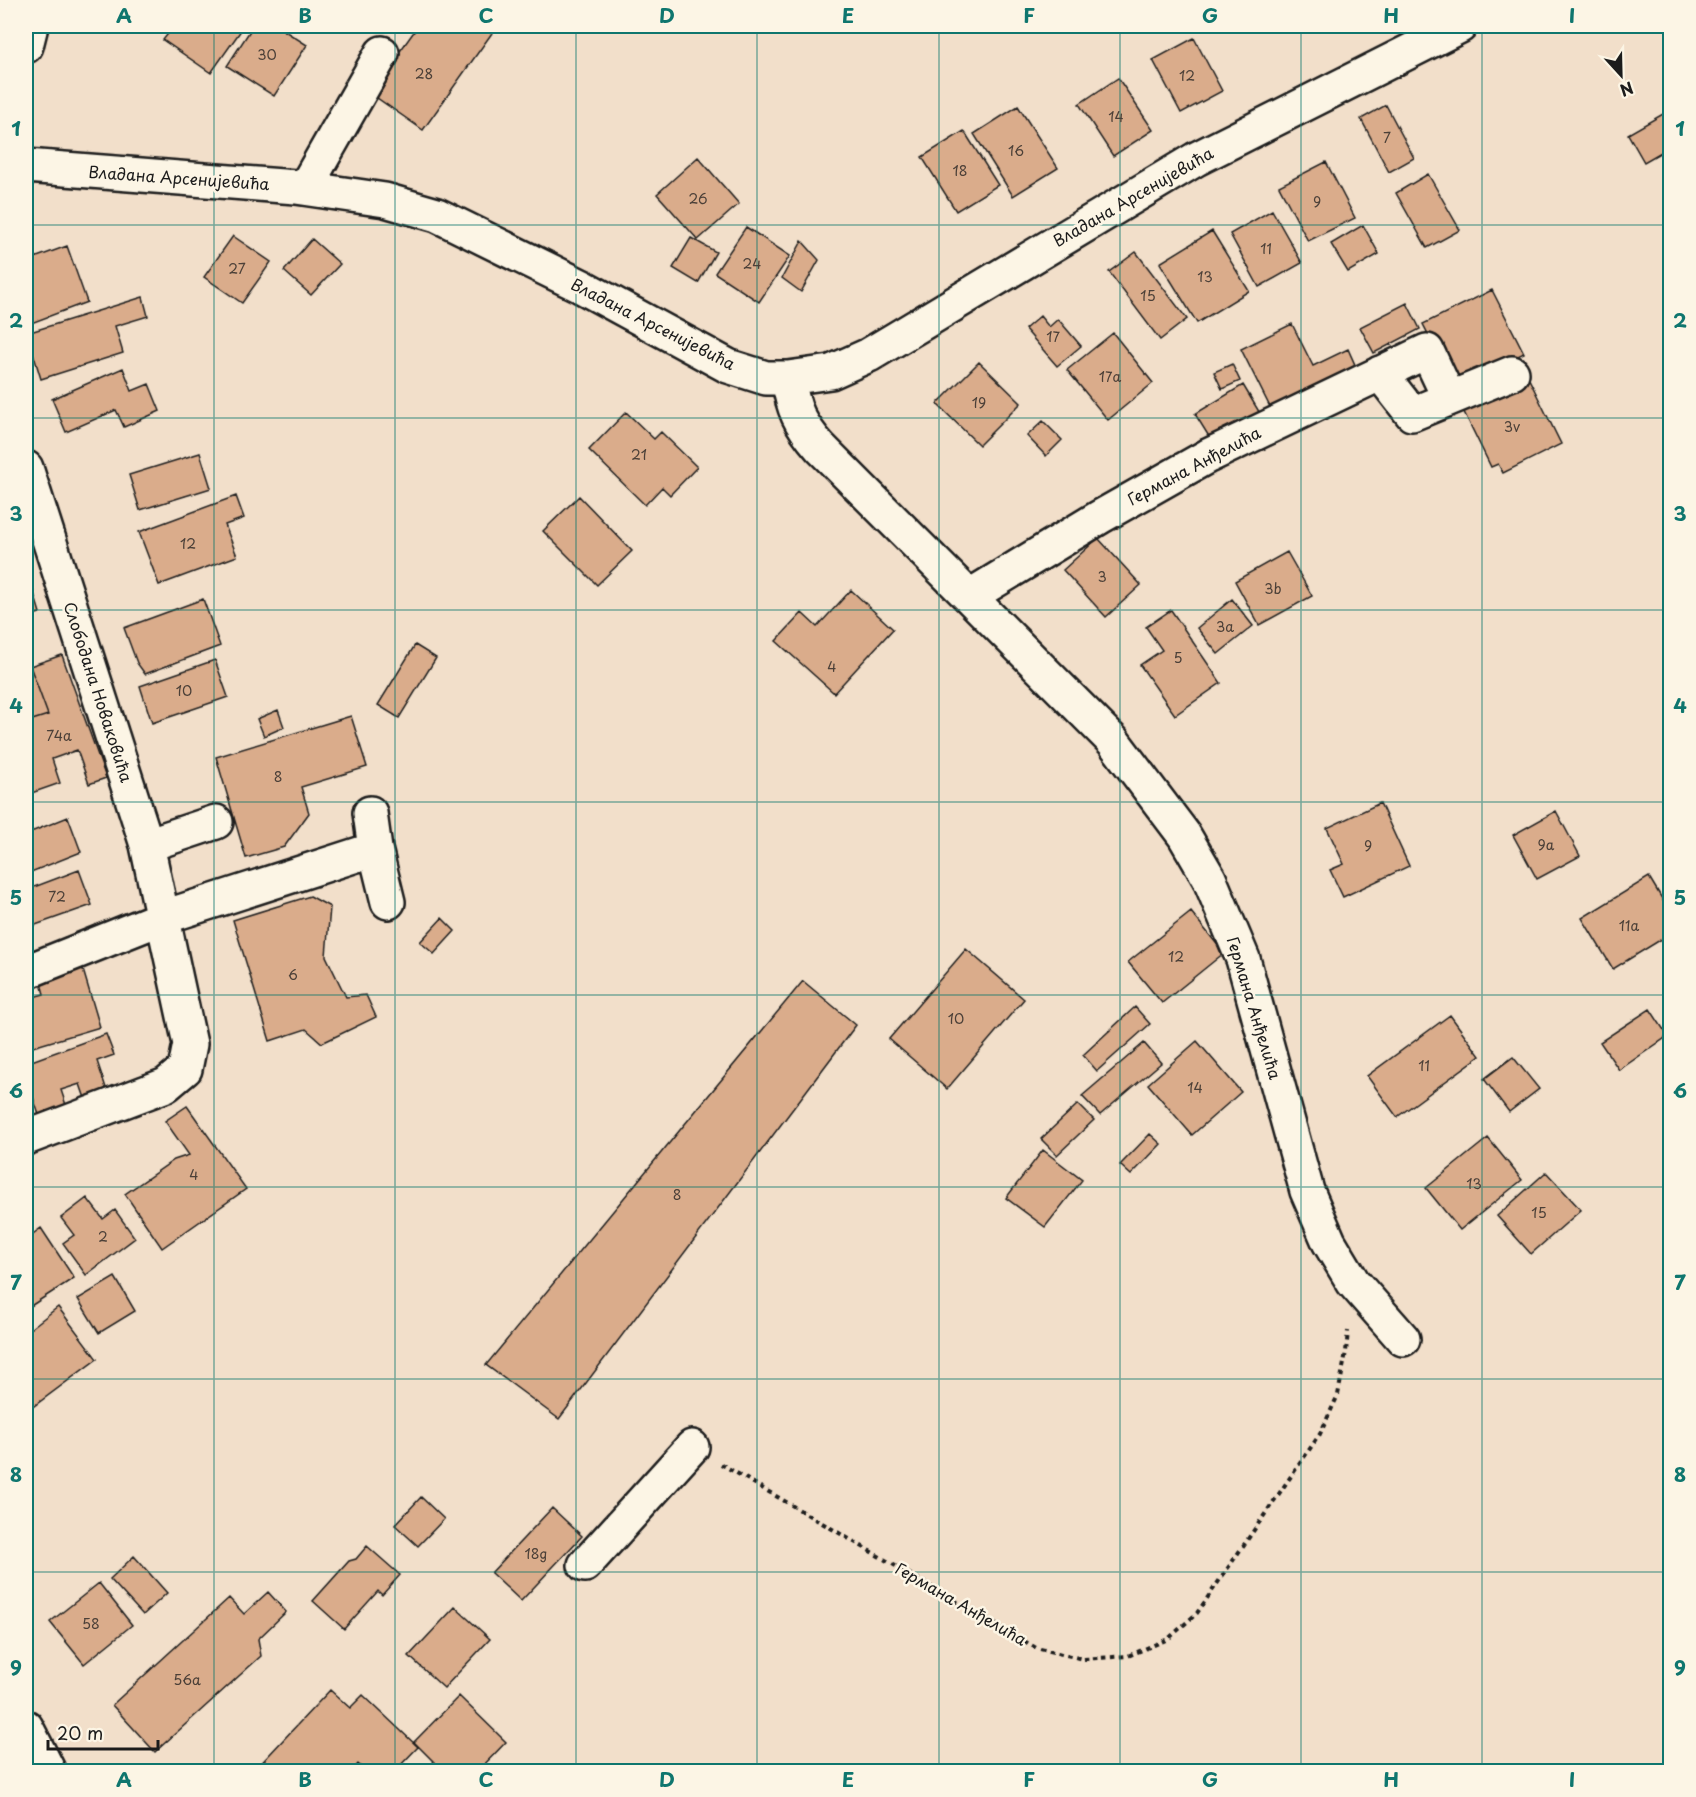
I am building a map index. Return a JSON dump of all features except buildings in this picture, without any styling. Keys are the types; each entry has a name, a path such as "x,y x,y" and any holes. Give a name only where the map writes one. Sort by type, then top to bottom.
{"street":[{"path":"26,46 31,26"},
{"name":"Владана Арсенијевића","path":"26,166 305,188 385,200 437,215 581,286 728,366 766,378 788,378 831,372 869,355 1196,159 1460,26"},
{"path":"305,188 382,53"},
{"name":"Германа Анђелића","path":"970,596 1100,517 1208,456 1427,351 1449,398"},
{"path":"1380,373 1412,414 1512,373"},
{"name":"Германа Анђелића","path":"788,378 794,408 804,429 819,447 1113,741 1184,835 1209,878 1243,959 1307,1191 1329,1242 1353,1282 1402,1339"},
{"name":"Слободана Новаковића","path":"26,468 147,845 190,1044 185,1068 166,1085 26,1138"},
{"path":"370,813 375,849 388,902"},
{"path":"147,845 216,822"},
{"path":"26,972 164,917 375,849"},
{"path":"585,1565 692,1447"},
{"path":"26,1727 49,1772"}],"path":[{"name":"Германа Анђелића","path":"692,1447 1036,1648 1083,1659 1128,1656 1168,1639 1197,1613 1320,1434 1338,1395 1346,1352 1353,1282"}]}
